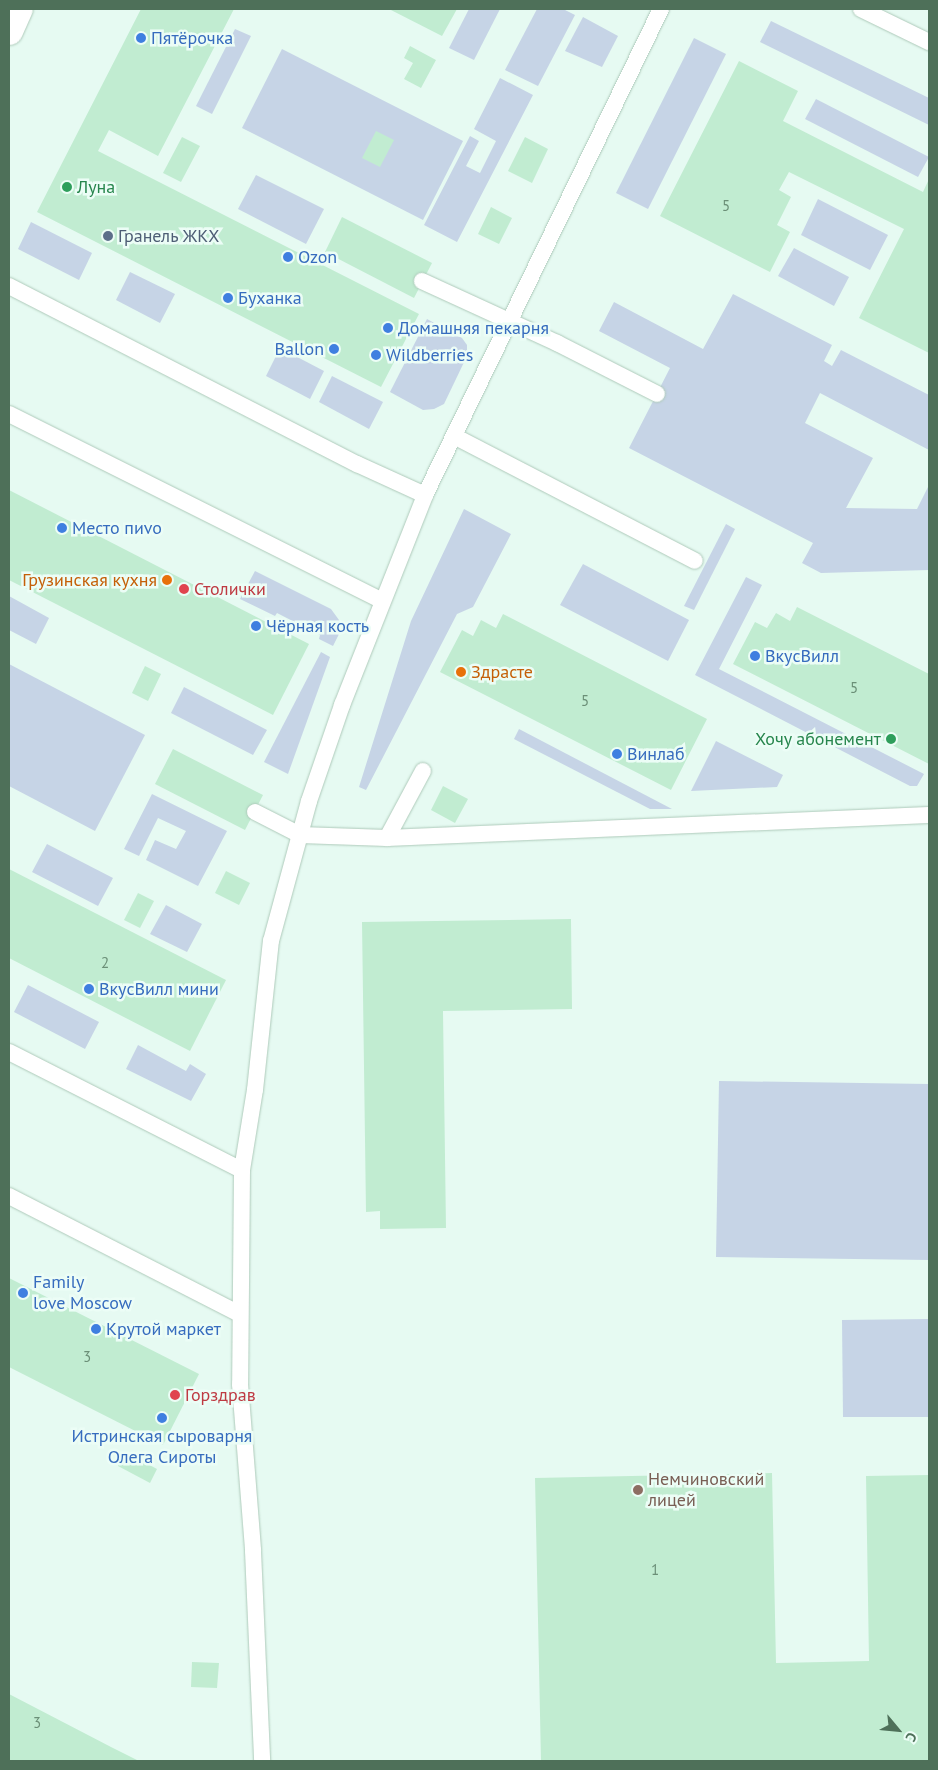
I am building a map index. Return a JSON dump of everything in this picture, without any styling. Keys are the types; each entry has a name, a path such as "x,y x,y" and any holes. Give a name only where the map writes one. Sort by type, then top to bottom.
{"street":[{"path":"9,31 19,9"}],"lane":[{"path":"262,1761 253,1551 240,1384 240,1314 242,1170 254,1090 271,940 309,801 342,705 424,495 661,9"},
{"path":"861,9 929,42"},
{"path":"422,281 509,320 657,394"},
{"path":"9,286 357,464 424,495"},
{"path":"9,414 382,601"},
{"path":"454,436 695,561"},
{"path":"387,838 423,771"},
{"path":"254,812 300,835 387,838 929,815"},
{"path":"9,1052 242,1170"},
{"path":"10,1200 240,1314"}],"shaded area":[{"path":"469,9 500,9 474,60 449,48"},
{"path":"537,9 563,9 575,15 538,86 505,70"},
{"path":"583,17 618,36 602,67 565,51"},
{"path":"771,21 929,98 929,125 760,42"},
{"path":"235,29 251,36 212,114 196,106"},
{"path":"694,38 726,54 648,209 616,193"},
{"path":"282,49 463,141 423,220 242,128"},
{"path":"500,78 533,95 457,242 424,225 470,136 479,141 466,166 480,173 496,141 474,129"},
{"path":"816,99 929,157 918,177 805,119"},
{"path":"256,175 324,209 306,244 238,209"},
{"path":"818,199 888,235 870,270 801,235"},
{"path":"31,222 92,253 79,280 18,249"},
{"path":"794,248 849,277 834,306 778,276"},
{"path":"130,272 175,294 160,323 116,300"},
{"path":"733,294 832,345 824,361 832,366 841,350 929,395 929,450 820,393 805,423 873,458 846,508 917,509 929,485 929,570 821,573 802,563 813,543 629,448 670,368 599,331 614,302 703,349"},
{"path":"427,319 462,338 467,345 467,356 444,404 434,409 423,410 390,392"},
{"path":"280,348 324,371 310,399 266,376"},
{"path":"332,376 383,402 369,429 319,402"},
{"path":"464,509 511,534 473,607 457,614 366,790 359,787 411,621"},
{"path":"726,524 735,529 694,610 684,606"},
{"path":"583,564 689,620 668,661 560,605"},
{"path":"255,571 331,609 339,620 339,634 333,646 319,639 320,635 277,613 275,616 240,599"},
{"path":"746,577 762,585 719,669 924,774 917,786 910,786 695,675"},
{"path":"9,596 49,618 36,644 9,630"},
{"path":"321,652 330,657 288,774 264,762"},
{"path":"9,664 145,735 95,831 9,786"},
{"path":"184,687 267,730 253,755 171,713"},
{"path":"519,729 672,809 650,809 514,739"},
{"path":"716,741 783,775 777,787 691,791"},
{"path":"152,794 227,831 198,886 146,860 155,840 176,849 186,831 158,818 139,856 124,849"},
{"path":"47,844 113,878 98,906 32,872"},
{"path":"166,905 202,924 187,952 150,934"},
{"path":"28,985 99,1022 85,1049 14,1012"},
{"path":"138,1045 186,1071 190,1064 206,1074 191,1101 126,1069"},
{"path":"719,1081 929,1084 929,1260 716,1257"},
{"path":"929,1319 929,1417 843,1417 842,1320"}],"building":[{"path":"141,9 234,9 158,156 109,130 98,151 419,314 381,387 37,212"},
{"path":"389,9 457,9 442,36"},
{"path":"410,46 436,60 421,88 404,79 413,63 404,58"},
{"path":"739,61 798,91 783,121 923,192 929,179 929,353 859,318 904,229 789,172 779,190 791,197 777,225 790,232 770,272 660,216"},
{"path":"376,131 394,140 380,167 362,158"},
{"path":"182,137 200,146 181,182 163,173"},
{"path":"525,137 548,149 532,183 508,171"},
{"path":"491,207 512,218 499,244 478,234"},
{"path":"342,217 432,263 414,298 325,252"},
{"path":"9,490 309,644 273,715 9,580"},
{"path":"797,607 929,674 929,764 733,664 755,622 767,628 776,613 790,621"},
{"path":"503,614 707,719 671,790 440,672 462,630 473,636 481,620 496,628"},
{"path":"145,666 161,674 148,701 132,693"},
{"path":"173,749 263,795 245,830 155,784"},
{"path":"443,786 468,799 455,823 431,810"},
{"path":"9,869 226,980 190,1051 9,958"},
{"path":"226,871 250,883 239,905 215,893"},
{"path":"138,893 154,901 140,928 124,920"},
{"path":"571,919 572,1009 443,1011 446,1228 380,1229 380,1211 366,1212 362,922"},
{"path":"9,1278 199,1374 163,1445 9,1367"},
{"path":"125,1452 157,1469 150,1483 118,1466"},
{"path":"772,1473 776,1663 869,1661 866,1476 929,1475 929,1761 541,1761 535,1478"},
{"path":"192,1662 219,1663 217,1688 191,1687"},
{"path":"9,1694 111,1747 139,1761 9,1761"}],"place":[{"name":"Пятёрочка","path":"141,38"},
{"name":"Луна","path":"67,187"},
{"name":"Гранель ЖКХ","path":"108,236"},
{"name":"Ozon","path":"288,257"},
{"name":"Буханка","path":"228,298"},
{"name":"Домашняя пекарня","path":"388,328"},
{"name":"Ballon","path":"334,349"},
{"name":"Wildberries","path":"376,355"},
{"name":"Место пиvo","path":"62,528"},
{"name":"Грузинская кухня","path":"167,580"},
{"name":"Столички","path":"184,589"},
{"name":"Чёрная кость","path":"256,626"},
{"name":"ВкусВилл","path":"755,656"},
{"name":"Здрасте","path":"461,672"},
{"name":"Хочу абонемент","path":"891,739"},
{"name":"Винлаб","path":"617,754"},
{"name":"ВкусВилл мини","path":"89,989"},
{"name":"Family love Moscow","path":"23,1293"},
{"name":"Крутой маркет","path":"96,1329"},
{"name":"Горздрав","path":"175,1395"},
{"name":"Истринская сыроварня Олега Сироты","path":"162,1418"},
{"name":"Немчиновский лицей","path":"638,1490"}]}
